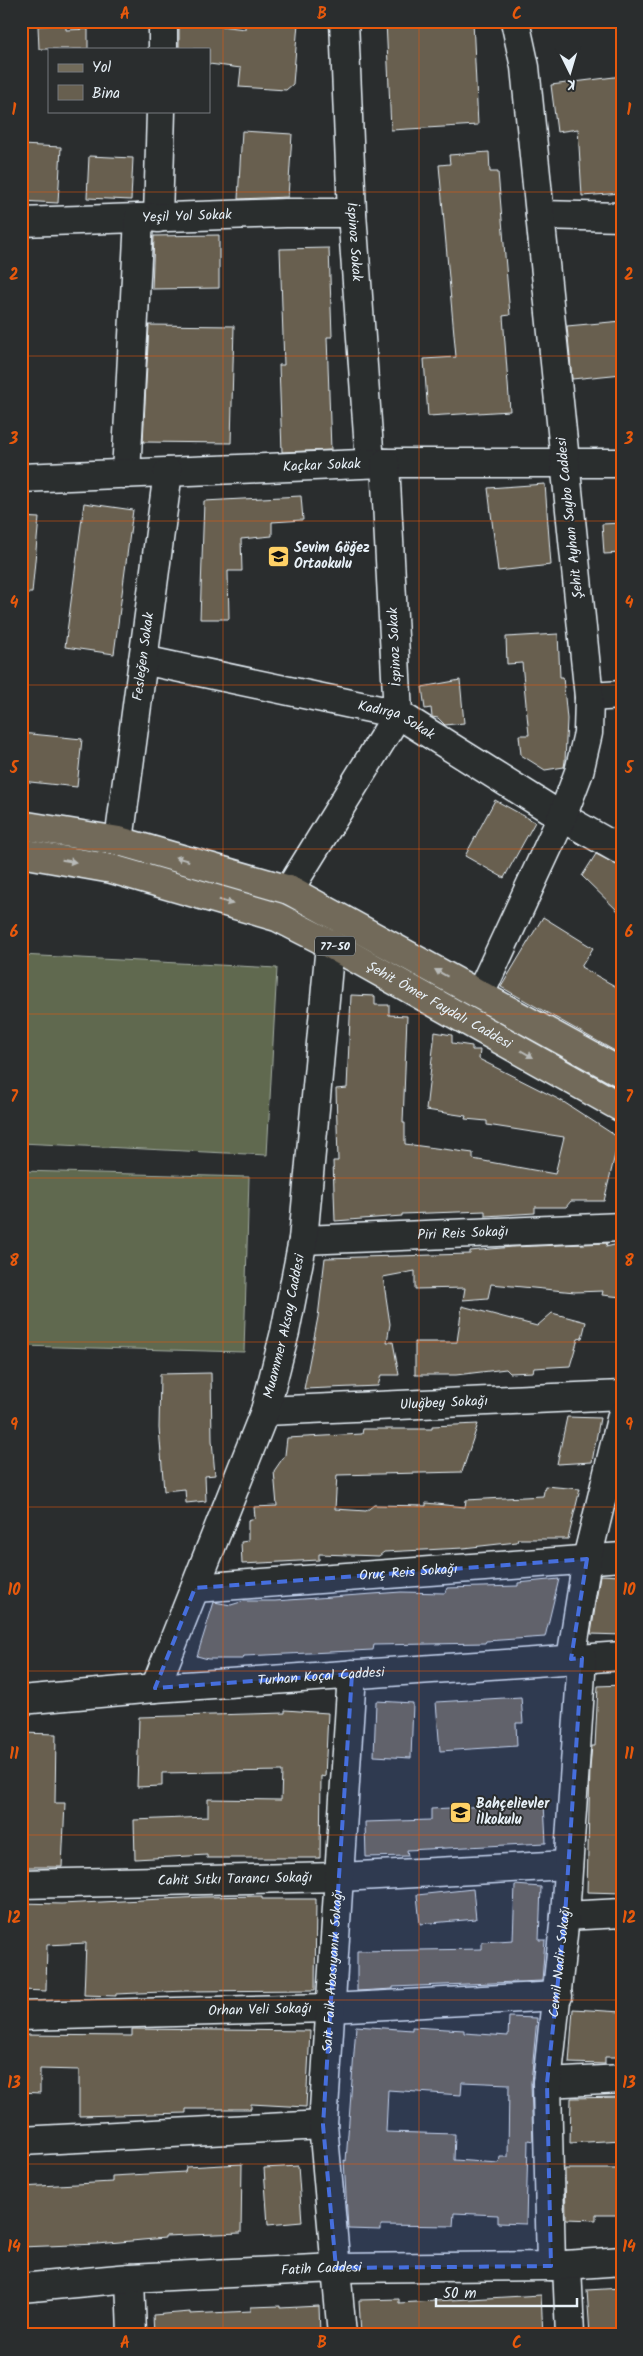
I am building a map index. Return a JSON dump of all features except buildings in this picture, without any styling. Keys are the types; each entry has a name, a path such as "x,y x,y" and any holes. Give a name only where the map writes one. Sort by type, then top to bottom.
{"main road":[{"name":"Şehit Ömer Faydalı Caddesi","path":"21,825 119,841 288,890 622,1073"},
{"name":"Şehit Ömer Faydalı Caddesi","path":"21,854 112,869 277,918 330,944 622,1108"}],"street":[{"path":"162,48 163,21"},
{"name":"İspinoz Sokak","path":"344,21 352,213 377,463 398,714"},
{"name":"Şehit Ayhan Saybo Caddesi","path":"480,994 562,817 579,772 588,733 588,697 525,67 515,21"},
{"path":"126,474 148,218 161,112"},
{"name":"Yeşil Yol Sokak","path":"21,222 352,213"},
{"path":"540,215 622,217"},
{"name":"Kaçkar Sokak","path":"21,478 377,463 622,463"},
{"name":"Fesleğen Sokak","path":"119,841 168,472"},
{"name":"Kadırga Sokak","path":"143,660 398,714 562,817 622,851"},
{"path":"588,697 622,695"},
{"path":"288,890 398,714"},
{"name":"Muammer Aksoy Caddesi","path":"156,1688 265,1411 285,1332 303,1240 330,944"},
{"name":"Piri Reis Sokağı","path":"303,1240 622,1227"},
{"name":"Uluğbey Sokağı","path":"265,1411 622,1395"},
{"name":"Cemil Nadir Sokağı","path":"570,2335 559,2265 547,2083 558,1996 565,1916 576,1659 587,1559 622,1415"},
{"name":"Oruç Reis Sokağı","path":"195,1588 622,1557"},
{"name":"Turhan Koçal Caddesi","path":"21,1700 156,1688 622,1656"},
{"name":"Sait Faik Abasıyanık Sokağı","path":"342,2335 323,2125 329,2008 340,1877 352,1674"},
{"name":"Cahit Sıtkı Tarancı Sokağı","path":"21,1884 340,1877 568,1865"},
{"path":"565,1916 622,1912"},
{"name":"Orhan Veli Sokağı","path":"21,2016 329,2008 558,1996"},
{"path":"547,2083 622,2079"},
{"path":"21,2141 323,2125"},
{"name":"Fatih Caddesi","path":"21,2288 130,2278 336,2268 559,2265 622,2261"},
{"path":"130,2278 132,2335"}],"highlighted area":[{"path":"587,1559 571,1659 582,1658 565,1916 547,2083 551,2266 336,2268 323,2125 352,1674 155,1688 195,1588"}],"green space":[{"path":"21,955 277,968 267,1155 21,1143"},
{"path":"21,1171 249,1177 244,1352 21,1346"}],"place":[{"name":"Sevim Göğez Ortaokulu","path":"278,556"},
{"name":"Bahçelievler İlkokulu","path":"460,1812"}]}
